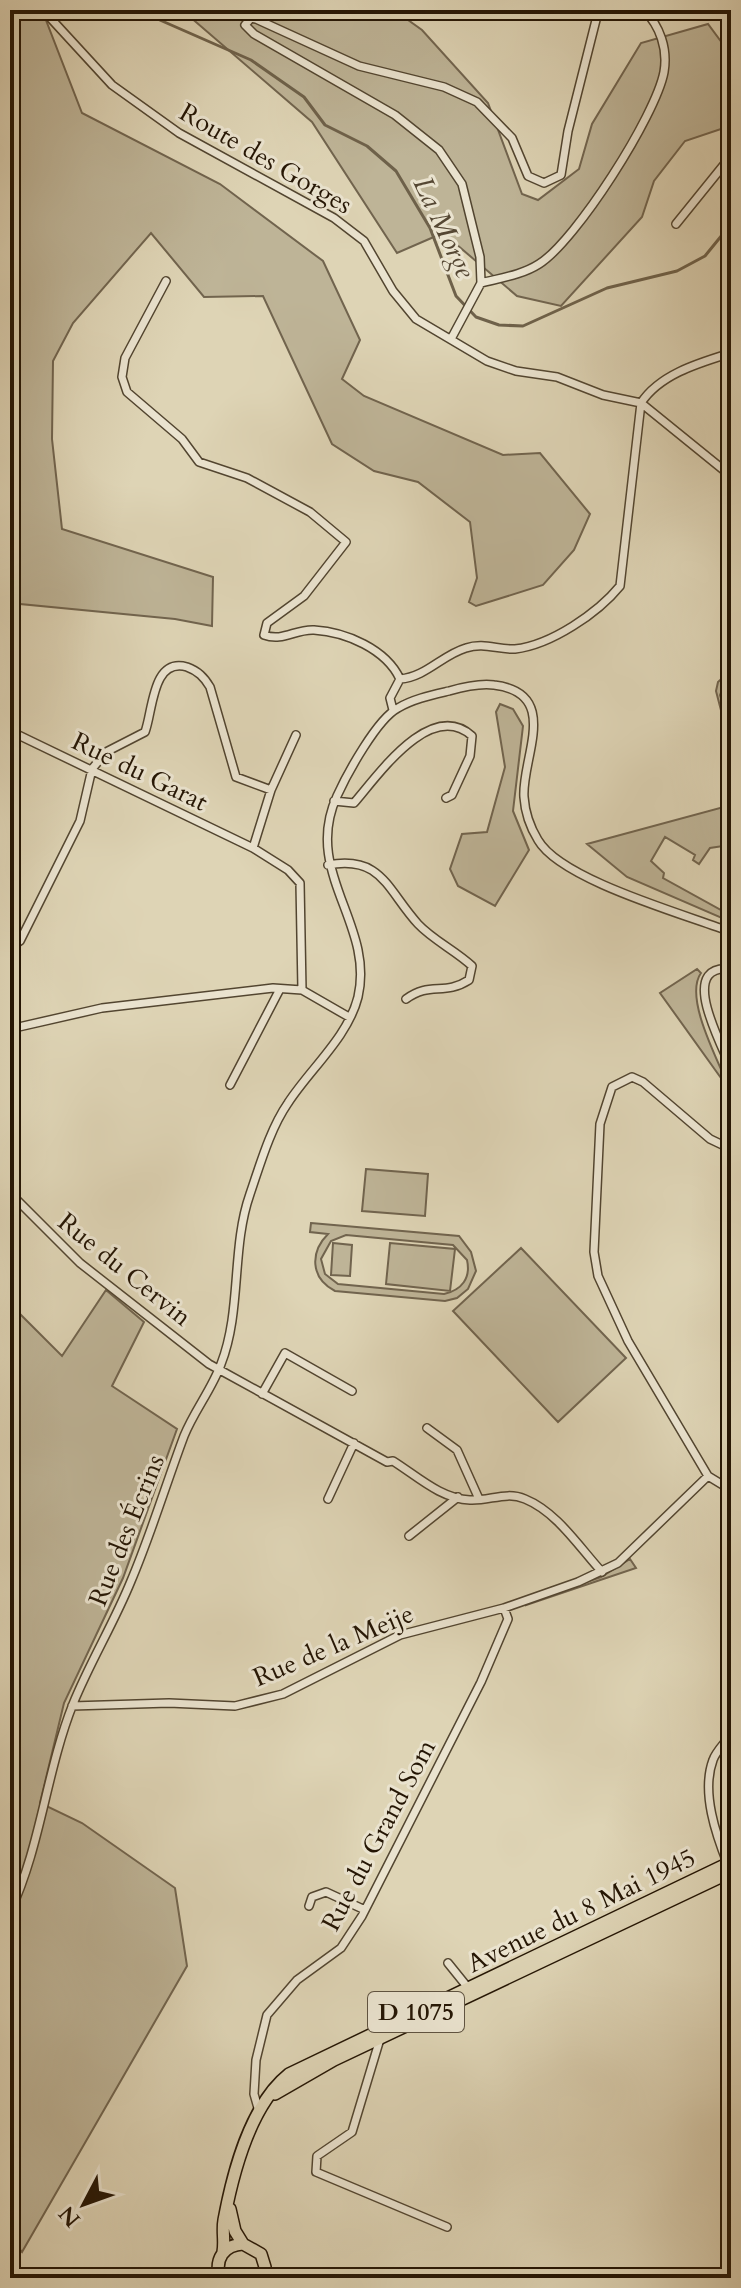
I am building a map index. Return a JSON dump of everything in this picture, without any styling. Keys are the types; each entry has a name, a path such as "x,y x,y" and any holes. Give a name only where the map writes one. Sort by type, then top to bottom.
{"main road":[{"name":"Avenue du 8 Mai 1945","path":"230,2205 258,2108 274,2086 289,2074 471,1992 730,1867"},
{"name":"Avenue du 8 Mai 1945","path":"252,2123 277,2092 379,2034"},
{"path":"230,2205 235,2231 243,2244 261,2254 264,2277"},
{"name":"D 1075","path":"223,2252 223,2226 230,2205"},
{"path":"220,2278 217,2266 223,2252 243,2244"}],"street":[{"name":"Route des Gorges","path":"43,10 112,85 179,133 319,213 334,218 364,241 393,291 416,319 487,361 516,371 557,377 603,395 641,403"},
{"path":"451,339 478,287 480,257 462,184 439,150 395,115 254,34 245,25 247,20 256,19 359,66 444,87 477,102 512,138 521,166 528,176 544,183 561,175 568,131 596,20 593,10"},
{"path":"478,287 525,272 541,263 589,212 655,97 664,71 660,31 644,10"},
{"path":"676,224 731,156"},
{"path":"166,281 125,358 122,377 127,392 182,439 199,462 247,478 310,512 346,542 304,596 267,623 264,635 280,639 314,630 350,639 384,655 400,679"},
{"path":"400,679 414,678 462,649 482,644 515,649 551,636 605,604 620,586 641,403 653,388 669,378 731,353"},
{"path":"641,403 731,476"},
{"path":"10,948 20,941 80,821 92,769 106,752 145,732 158,679 166,669 180,666 202,676 210,687 236,777 271,790"},
{"path":"393,710 390,698 400,679"},
{"path":"10,1029 102,1008 280,989 302,990 349,1017 357,999 360,960 328,865 325,836 334,801 379,725 393,710 414,700 462,688 492,684 513,690 522,697 533,716 534,744 523,794 527,817 550,856 584,878 731,932"},
{"path":"334,801 354,803 391,761 424,731 444,724 461,726 472,736 470,756 452,795 446,798"},
{"name":"Rue du Garat","path":"10,731 253,848 288,870 300,883 302,990"},
{"path":"253,848 271,790 296,735"},
{"path":"328,865 347,861 374,868 420,926 472,966 469,980 456,989 418,990 406,999"},
{"path":"731,969 722,968 711,974 703,983 703,996 731,1068"},
{"path":"230,1085 280,989"},
{"name":"Rue des Écrins","path":"10,1912 23,1883 72,1706 130,1584 185,1434 219,1370 247,1200 284,1108 349,1017"},
{"path":"731,1149 710,1139 643,1082 625,1077 612,1087 600,1124 594,1252 598,1276 628,1341 708,1476 731,1490"},
{"name":"Rue du Cervin","path":"10,1193 80,1263 219,1370 387,1462 393,1461 439,1491 479,1499 513,1496 543,1508 602,1572"},
{"path":"262,1394 285,1353 352,1391"},
{"path":"427,1428 457,1450 479,1499"},
{"path":"328,1499 354,1443"},
{"name":"Rue de la Meije","path":"72,1706 169,1703 235,1706 283,1694 400,1635 504,1608 602,1572 618,1563 708,1476"},
{"path":"409,1536 458,1497"},
{"name":"Rue du Grand Som","path":"258,2108 254,2094 256,2060 267,2015 297,1980 341,1948 365,1910 481,1682 508,1619 504,1608"},
{"path":"730,1867 717,1836 709,1794 713,1760 731,1734"},
{"path":"309,1906 312,1897 326,1892 365,1910"},
{"path":"448,1963 471,1992"},
{"path":"379,2034 352,2132 317,2156 316,2172 447,2227"}],"shaded area":[{"path":"10,10 42,10 82,113 220,184 323,261 360,340 342,379 364,396 503,455 540,453 590,514 574,550 543,585 476,606 469,602 477,578 470,522 418,482 374,471 332,444 263,296 204,297 151,233 73,323 53,361 52,439 62,529 213,577 212,626 175,619 10,603"},
{"path":"182,10 394,10 422,30 488,103 522,194 538,200 579,169 592,124 641,43 708,24 728,51 721,129 685,141 654,181 642,217 561,306 517,296 443,233 397,253 312,122"},
{"path":"731,670 720,695 731,731 731,749 716,691 718,682"},
{"path":"500,704 513,709 523,726 513,811 529,850 495,906 458,886 450,869 462,834 487,832 505,767 496,712"},
{"path":"731,805 731,850 723,846 710,848 699,864 693,860 695,855 665,837 651,861 664,873 663,878 728,914 731,922 627,877 587,844"},
{"path":"697,969 701,973 697,984 700,1014 731,1092 660,993"},
{"path":"366,1169 428,1174 425,1216 362,1211"},
{"path":"311,1223 459,1236 471,1252 476,1271 468,1289 457,1298 445,1301 335,1291 321,1279 315,1264 318,1249 328,1234 310,1232","holes":["346,1235 453,1245 467,1260 468,1272 460,1286 444,1294 338,1284 325,1274 321,1259 331,1241"]},
{"path":"333,1243 352,1245 350,1276 331,1275"},
{"path":"390,1243 455,1249 450,1291 386,1284"},
{"path":"521,1248 626,1358 558,1422 453,1311"},
{"path":"106,1290 144,1322 112,1386 177,1429 123,1578 64,1703 40,1803 82,1823 175,1888 187,1966 22,2252 10,2238 10,1304 62,1356"},
{"path":"630,1559 636,1568 526,1605 526,1602 601,1577"}],"waterway":[{"name":"La Morge","path":"137,10 251,60 304,97 325,125 367,146 396,171 430,228 456,296 476,317 499,325 523,326 607,288 677,271 705,256 731,224"}]}
